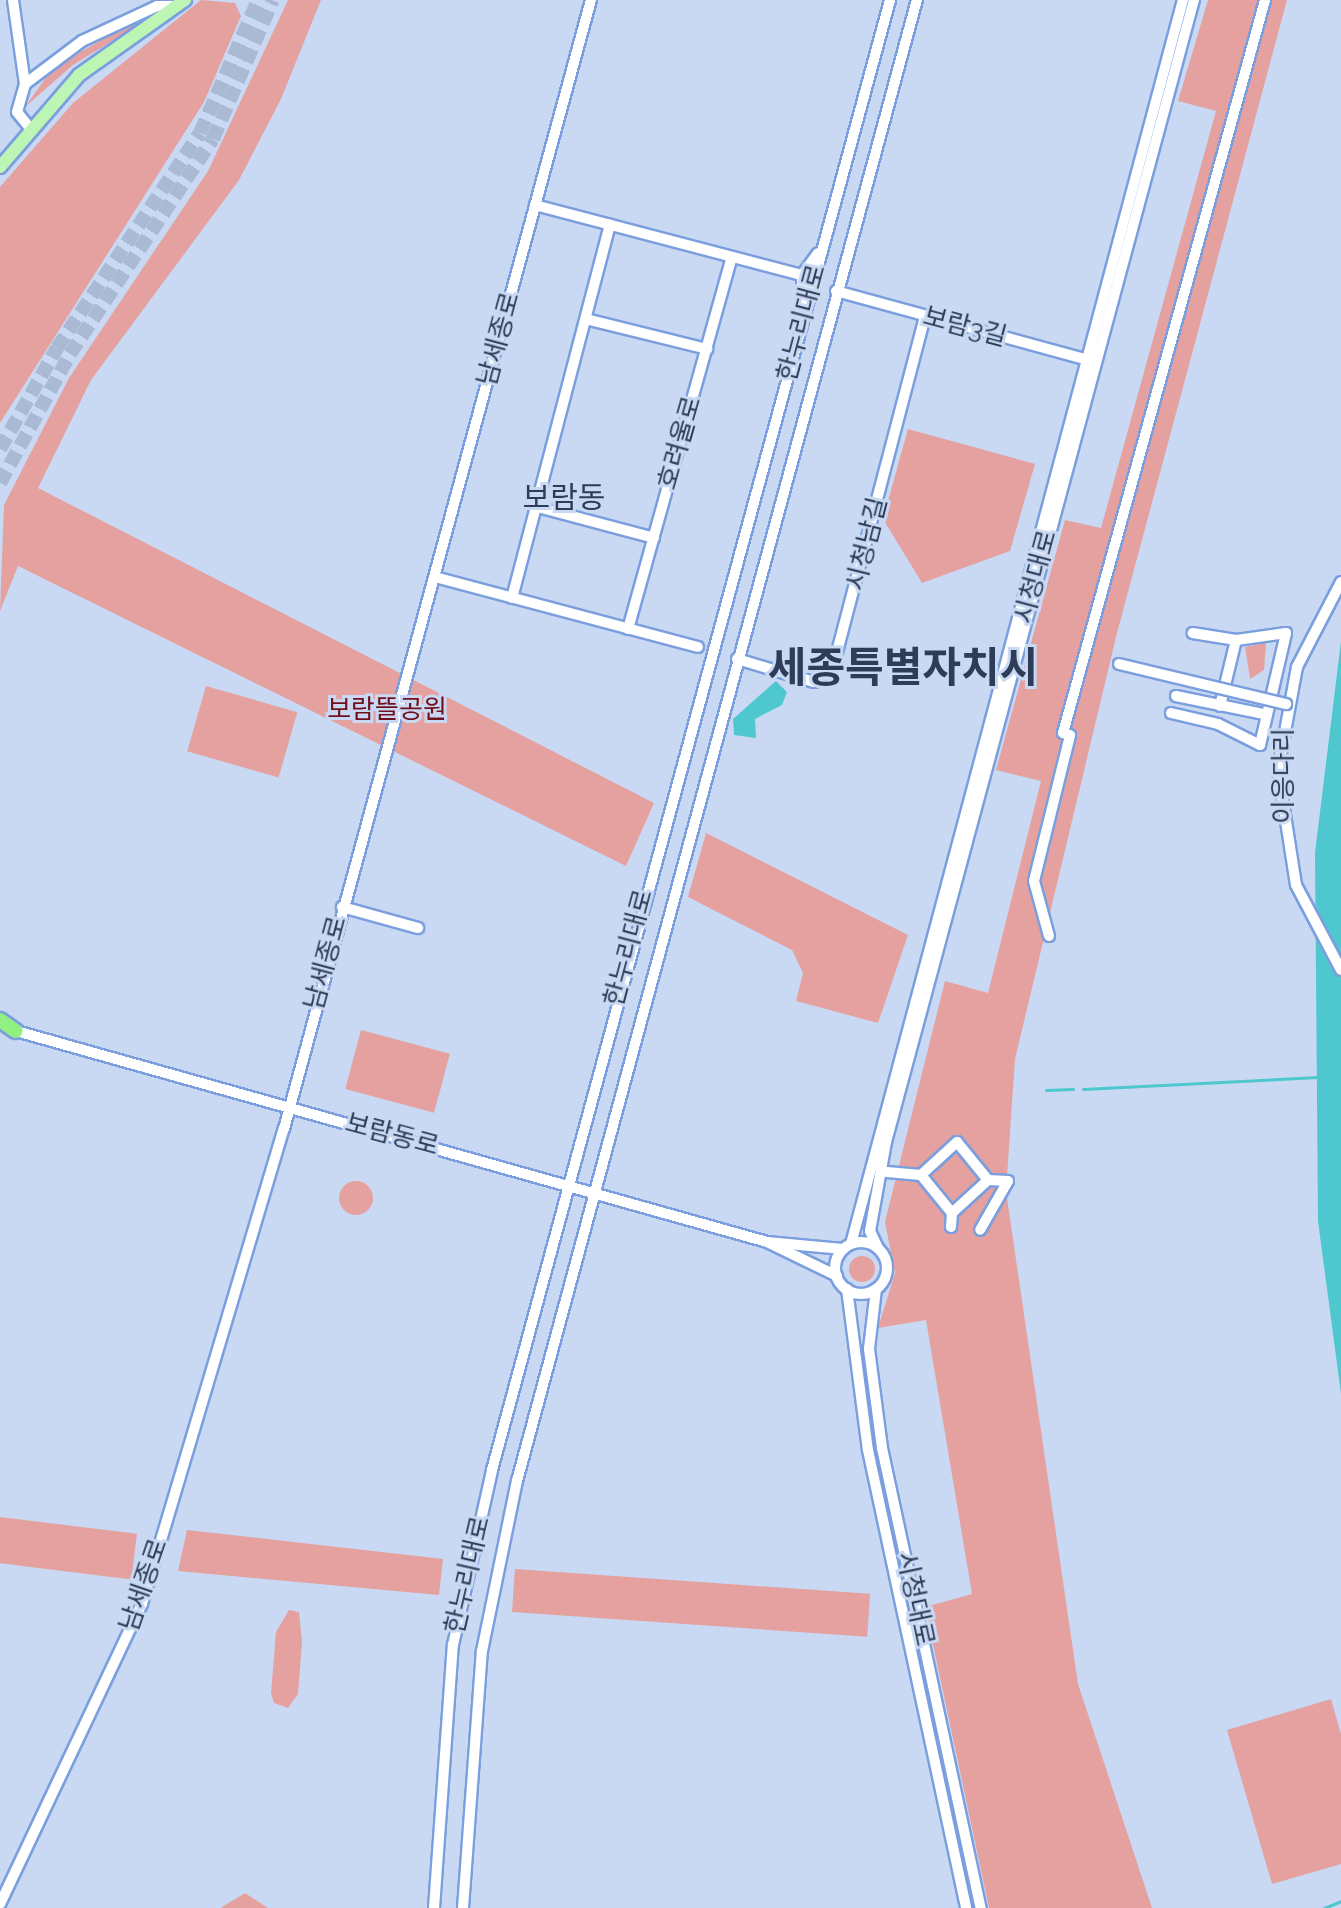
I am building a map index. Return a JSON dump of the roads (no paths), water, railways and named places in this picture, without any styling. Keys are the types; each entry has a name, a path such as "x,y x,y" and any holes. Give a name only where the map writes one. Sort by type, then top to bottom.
{"highway":[{"path":"0,1020 8,1031"}],"main road":[{"path":"0,167 30,128 79,75 182,3"}],"street":[{"path":"13,0 25,84 17,112 30,128"},
{"name":"남세종로","path":"0,1904 142,1604 287,1105 435,577 591,0"},
{"name":"한누리대로","path":"434,1908 453,1645 566,1183 715,627 804,318 890,0"},
{"name":"한누리대로","path":"463,1908 482,1651 593,1190 917,0"},
{"name":"시청대로","path":"878,1248 870,1231 886,1142 1183,0"},
{"name":"시청대로","path":"848,1246 1088,360 1194,0"},
{"path":"1049,936 1034,881 1070,735 1063,733 1265,0"},
{"path":"25,84 110,26 157,6 182,3"},
{"path":"535,205 802,275"},
{"path":"512,598 610,225"},
{"path":"804,318 802,275 823,245"},
{"name":"호려울로","path":"628,629 732,257"},
{"name":"보람3길","path":"836,291 1088,360"},
{"name":"시청남길","path":"737,659 814,682 831,675 925,316"},
{"path":"586,319 707,349"},
{"path":"534,506 654,538"},
{"path":"435,577 698,647"},
{"name":"이응다리","path":"1341,582 1306,643 1286,704 1278,770 1285,845 1306,908 1341,970"},
{"path":"698,647 715,627"},
{"path":"1171,713 1191,716 1260,745 1264,714 1286,633 1236,640 1193,633"},
{"path":"1220,706 1236,640"},
{"path":"698,647 704,673"},
{"path":"1119,664 1286,704"},
{"path":"1176,696 1264,714"},
{"path":"1191,716 1194,700"},
{"path":"342,907 418,928"},
{"name":"보람동로","path":"8,1031 593,1190 767,1242"},
{"path":"921,1175 957,1138 988,1180"},
{"path":"887,1172 921,1175 952,1213 951,1227"},
{"path":"952,1213 988,1180 1008,1181 980,1230"},
{"path":"767,1242 878,1248 887,1269 876,1289 847,1289 837,1276 767,1242"},
{"path":"837,1276 848,1246"},
{"name":"시청대로","path":"847,1289 868,1450 966,1908"},
{"name":"시청대로","path":"876,1289 869,1349 880,1434 981,1908"}],"waterway":[{"path":"1083,1089 1323,1077"},
{"path":"1046,1090 1073,1089"},
{"path":"1324,1908 1341,1901"}],"tunnel":[{"path":"0,449 57,348 200,133 258,0"},
{"path":"0,483 70,354 213,139 273,0"}],"district":[{"name":"보람동","path":"564,498"},
{"name":"세종특별자치시","path":"903,668"}],"park label":[{"name":"보람뜰공원","path":"387,710"}]}
